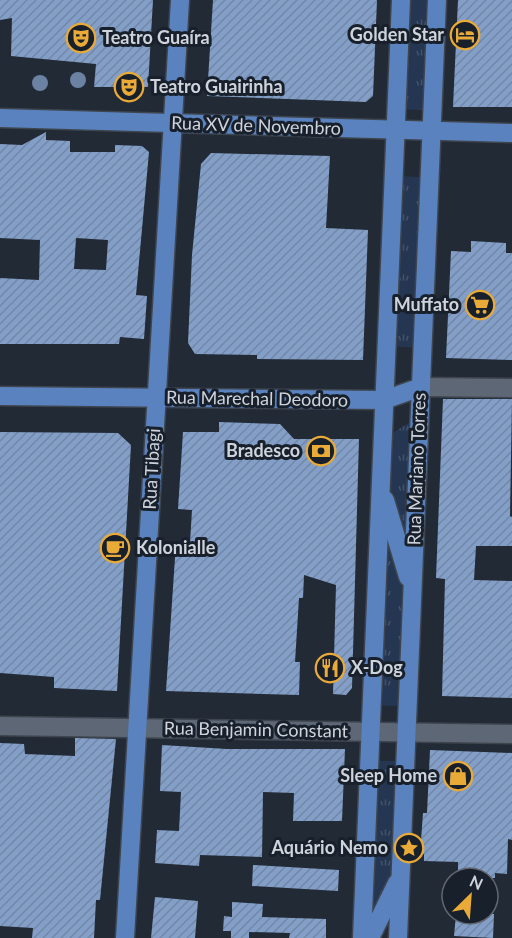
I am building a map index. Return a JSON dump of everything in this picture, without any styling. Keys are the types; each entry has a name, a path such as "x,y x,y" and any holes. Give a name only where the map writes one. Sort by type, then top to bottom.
{"main road":[{"name":"Rua Tibagi","path":"125,938 180,0"},
{"name":"Rua Mariano Torres","path":"362,938 400,0"},
{"name":"Rua Mariano Torres","path":"398,938 437,0"},
{"name":"Rua XV de Novembro","path":"0,118 512,133"},
{"name":"Rua Marechal Deodoro","path":"0,396 384,400 421,387"},
{"path":"381,487 412,591"},
{"path":"370,938 400,877"}],"street":[{"name":"Rua Marechal Deodoro","path":"421,387 512,388"},
{"name":"Rua Benjamin Constant","path":"0,726 512,734"}],"green space":[{"path":"409,0 439,0 435,111 403,109"},
{"path":"401,176 430,178 419,348 390,346"},
{"path":"413,420 408,562 385,487 388,436"},
{"path":"384,511 407,592 400,706 373,705"},
{"path":"372,761 400,761 395,873 364,938"}],"building":[{"name":"Teatro Guaíra","path":"0,0 153,0 148,87 94,87 96,64 11,56 12,18 0,20"},
{"path":"213,0 377,0 373,96 366,102 207,96"},
{"path":"458,0 512,0 512,107 453,107"},
{"path":"46,132 46,140 70,141 70,152 115,152 115,145 142,146 149,152 136,295 147,296 144,339 120,337 119,344 0,344 0,278 39,280 40,240 0,238 0,144 22,145","holes":["76,238 108,240 106,270 74,269"]},
{"path":"211,153 330,156 326,228 368,230 363,360 257,359 257,355 195,354 188,343 192,255 201,164"},
{"name":"Muffato","path":"471,241 506,243 506,253 512,253 512,360 446,358 451,251 471,252"},
{"path":"443,399 512,399 510,516 512,517 512,546 476,546 474,580 512,581 512,698 442,696 445,579 436,578"},
{"path":"219,422 280,424 294,439 359,439 352,688 346,695 333,694 336,585 304,575 303,598 299,598 295,662 300,662 299,695 166,691 176,543 190,543 192,510 178,509 183,432 219,432"},
{"path":"0,432 118,433 131,445 117,691 54,688 54,677 0,673"},
{"path":"75,738 116,739 100,900 96,900 94,938 32,938 33,928 0,926 0,743 24,744 25,754 75,756"},
{"path":"162,745 227,749 345,749 342,821 293,821 294,793 263,792 262,857 200,855 199,866 155,863 157,830 179,831 181,792 160,791"},
{"path":"430,750 512,753 512,840 508,839 507,874 500,873 500,866 458,866 458,862 424,861 424,854 420,854 423,813 427,813"},
{"path":"253,865 339,870 338,891 252,886"},
{"path":"155,897 198,901 195,938 151,938"},
{"path":"232,902 263,904 262,917 326,919 326,938 289,938 290,933 249,932 249,938 231,938 231,931 223,931 224,916 232,917"},
{"path":"455,926 494,926 493,938 454,936"}],"place":[{"name":"Golden Star","path":"465,35"},
{"name":"Teatro Guaíra","path":"81,38"},
{"name":"Teatro Guairinha","path":"129,87"},
{"name":"Muffato","path":"480,305"},
{"name":"Bradesco","path":"321,451"},
{"name":"Kolonialle","path":"115,548"},
{"name":"X-Dog","path":"330,668"},
{"name":"Sleep Home","path":"458,776"},
{"name":"Aquário Nemo","path":"409,848"}]}
